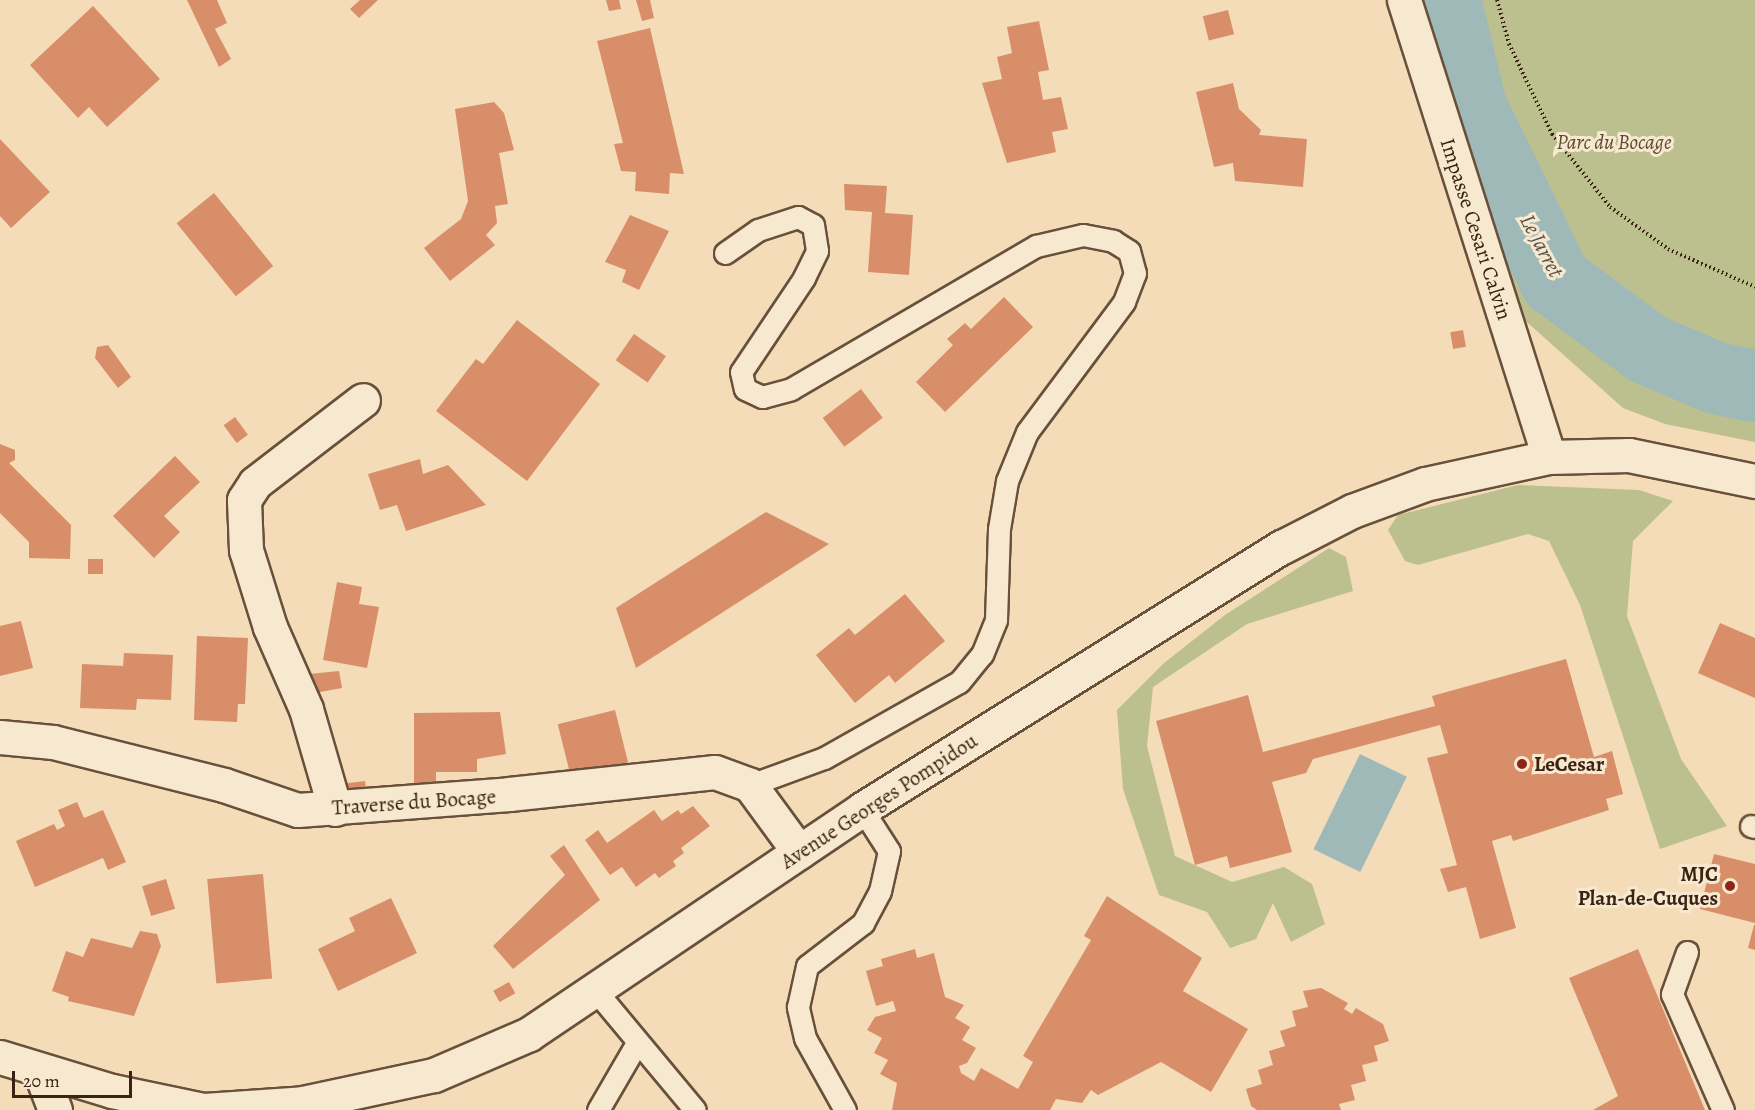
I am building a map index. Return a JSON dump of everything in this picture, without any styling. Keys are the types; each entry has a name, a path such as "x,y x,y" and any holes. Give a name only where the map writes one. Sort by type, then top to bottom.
{"street":[{"name":"Impasse Cesari Calvin","path":"1404,0 1549,457"},
{"path":"335,809 306,709 270,627 246,550 243,500 255,483 363,400"},
{"name":"Avenue Georges Pompidou","path":"0,1057 40,1071 204,1110 303,1103 434,1075 529,1034 862,809 1282,547 1352,511 1425,484 1549,457 1629,455 1755,481"},
{"name":"Traverse du Bocage","path":"0,737 53,742 225,785 298,810 335,809 508,794 669,773 715,772 750,784"},
{"path":"750,784 799,852"},
{"path":"40,1071 55,1110"}],"lane":[{"path":"725,253 758,230 798,218 813,225 817,251 808,269 741,372 745,389 762,397 790,389 1036,246 1083,235 1113,241 1129,251 1135,273 1124,303 1027,432 1008,481 999,529 996,620 982,654 959,681 824,758 750,784"},
{"path":"845,1110 805,1038 798,1008 807,966 863,923 880,891 889,851 862,809"},
{"path":"1687,952 1672,994 1723,1110"},
{"path":"595,990 695,1110"},
{"path":"598,1110 637,1043"}],"path":[{"path":"1497,0 1509,44 1552,134 1610,207 1668,249 1755,287"}],"green space":[{"name":"Parc du Bocage","path":"1416,0 1755,0 1755,442 1665,424 1623,408 1520,316"},
{"path":"1518,485 1639,490 1673,501 1633,541 1627,616 1681,759 1727,826 1660,849 1580,605 1549,541 1528,534 1418,565 1405,561 1388,530 1398,515"},
{"path":"1329,548 1346,557 1353,591 1247,624 1153,687 1147,746 1175,856 1232,882 1284,867 1312,884 1325,924 1291,942 1273,903 1256,939 1230,948 1207,912 1159,895 1123,789 1117,710 1164,663 1225,615"}],"water":[{"path":"1360,754 1407,777 1360,872 1314,849"}],"building":[{"path":"187,0 217,0 227,23 215,29 231,59 219,67"},
{"path":"360,0 378,0 359,18 350,9"},
{"path":"606,0 619,0 621,9 609,11"},
{"path":"636,0 650,0 654,18 642,21"},
{"path":"93,6 160,79 107,127 89,107 78,118 30,65"},
{"path":"1228,10 1234,34 1209,41 1203,16"},
{"path":"1039,21 1049,70 1038,72 1043,100 1061,97 1068,129 1052,132 1056,152 1007,163 982,83 1002,79 997,57 1012,53 1007,27"},
{"path":"650,28 684,174 670,173 669,194 635,191 636,172 621,171 614,144 623,143 597,41"},
{"path":"1233,83 1239,109 1261,130 1259,135 1307,139 1303,187 1235,181 1233,163 1214,167 1196,92"},
{"path":"494,102 504,113 514,150 499,153 508,204 495,206 497,223 486,235 495,245 450,281 424,248 461,219 468,201 455,109"},
{"path":"0,139 50,192 11,228 0,216"},
{"path":"844,184 887,186 885,213 913,215 909,275 868,272 872,212 845,210"},
{"path":"214,193 273,266 236,296 177,223"},
{"path":"630,215 669,231 639,290 622,282 626,270 605,262"},
{"path":"1004,297 1033,327 945,412 916,382 953,345 947,339 965,323 971,329"},
{"path":"517,320 600,384 527,481 436,411 476,359 483,364"},
{"path":"1463,330 1466,347 1453,349 1450,332"},
{"path":"634,334 666,356 648,383 616,360"},
{"path":"108,345 131,377 118,388 95,358 97,347"},
{"path":"861,389 883,418 844,447 823,418"},
{"path":"235,417 248,435 237,443 224,425"},
{"path":"0,444 15,450 15,460 9,463 71,525 70,559 29,558 29,542 0,513"},
{"path":"175,456 200,482 164,516 180,532 154,558 113,516"},
{"path":"420,459 423,474 448,465 486,505 406,531 397,505 380,510 368,474"},
{"path":"766,512 829,544 636,668 616,608"},
{"path":"88,559 103,559 103,574 88,574"},
{"path":"337,582 362,587 359,604 379,607 367,668 323,660"},
{"path":"905,594 945,641 895,683 889,675 855,703 816,655 849,628 855,635"},
{"path":"21,621 33,668 0,676 0,626"},
{"path":"1720,623 1755,638 1755,698 1698,673"},
{"path":"197,636 248,638 245,704 238,704 237,722 194,720"},
{"path":"124,653 173,655 171,700 137,699 136,710 80,708 82,664 123,666"},
{"path":"1566,659 1594,757 1612,751 1623,794 1606,799 1609,810 1513,841 1511,835 1492,841 1516,928 1480,939 1466,887 1448,892 1440,869 1457,865 1427,758 1448,753 1440,725 1313,759 1306,773 1272,782 1292,852 1230,868 1227,856 1195,865 1156,721 1248,695 1263,752 1435,706 1432,696"},
{"path":"339,671 342,688 315,693 309,674"},
{"path":"615,710 629,766 572,781 558,724"},
{"path":"500,712 506,754 477,759 477,772 436,772 436,785 414,786 414,713"},
{"path":"365,781 367,797 355,798 341,784"},
{"path":"77,802 84,818 103,810 126,862 108,870 103,858 35,887 16,841 54,824 57,830 65,826 58,810"},
{"path":"693,806 710,826 681,848 684,853 673,861 676,866 659,878 655,873 636,887 622,867 610,875 585,840 598,830 607,843 654,810 662,821 678,810 681,814"},
{"path":"564,845 600,900 513,969 493,946 565,875 550,856"},
{"name":"MJC Plan-de-Cuques","path":"1714,854 1755,864 1755,923 1700,909"},
{"path":"263,874 272,979 216,983 207,879"},
{"path":"166,879 175,909 151,916 142,886"},
{"path":"1107,896 1202,958 1183,991 1248,1029 1211,1092 1161,1062 1098,1095 1091,1090 1082,1103 1056,1099 1050,1110 892,1110 897,1083 880,1074 888,1060 874,1053 882,1038 867,1030 875,1017 896,1011 893,1001 876,1006 866,971 883,966 881,959 915,949 917,958 934,953 945,997 964,1005 955,1018 970,1027 962,1040 976,1048 967,1063 959,1066 961,1073 974,1081 981,1068 1018,1089 1033,1062 1023,1056 1091,940 1084,936"},
{"path":"391,898 417,953 338,991 318,949 355,931 349,918"},
{"path":"1755,925 1755,950 1748,948"},
{"path":"140,931 157,934 161,946 134,1016 68,1001 69,997 52,991 66,951 83,957 91,938 132,948"},
{"path":"1638,949 1705,1110 1593,1110 1618,1096 1569,978"},
{"path":"509,982 515,993 500,1002 493,991"},
{"path":"1321,988 1348,1003 1344,1009 1352,1014 1356,1008 1383,1024 1389,1041 1374,1046 1378,1061 1362,1065 1366,1081 1351,1085 1355,1100 1339,1104 1341,1110 1257,1110 1251,1106 1246,1089 1262,1084 1258,1070 1273,1065 1269,1051 1285,1046 1280,1031 1296,1026 1292,1011 1308,1007 1303,991"}],"waterway":[{"name":"Le Jarret","path":"1445,0 1471,107 1556,281 1648,349 1716,378 1755,386"}],"place":[{"name":"LeCesar","path":"1522,764"},
{"name":"MJC Plan-de-Cuques","path":"1730,886"}]}
